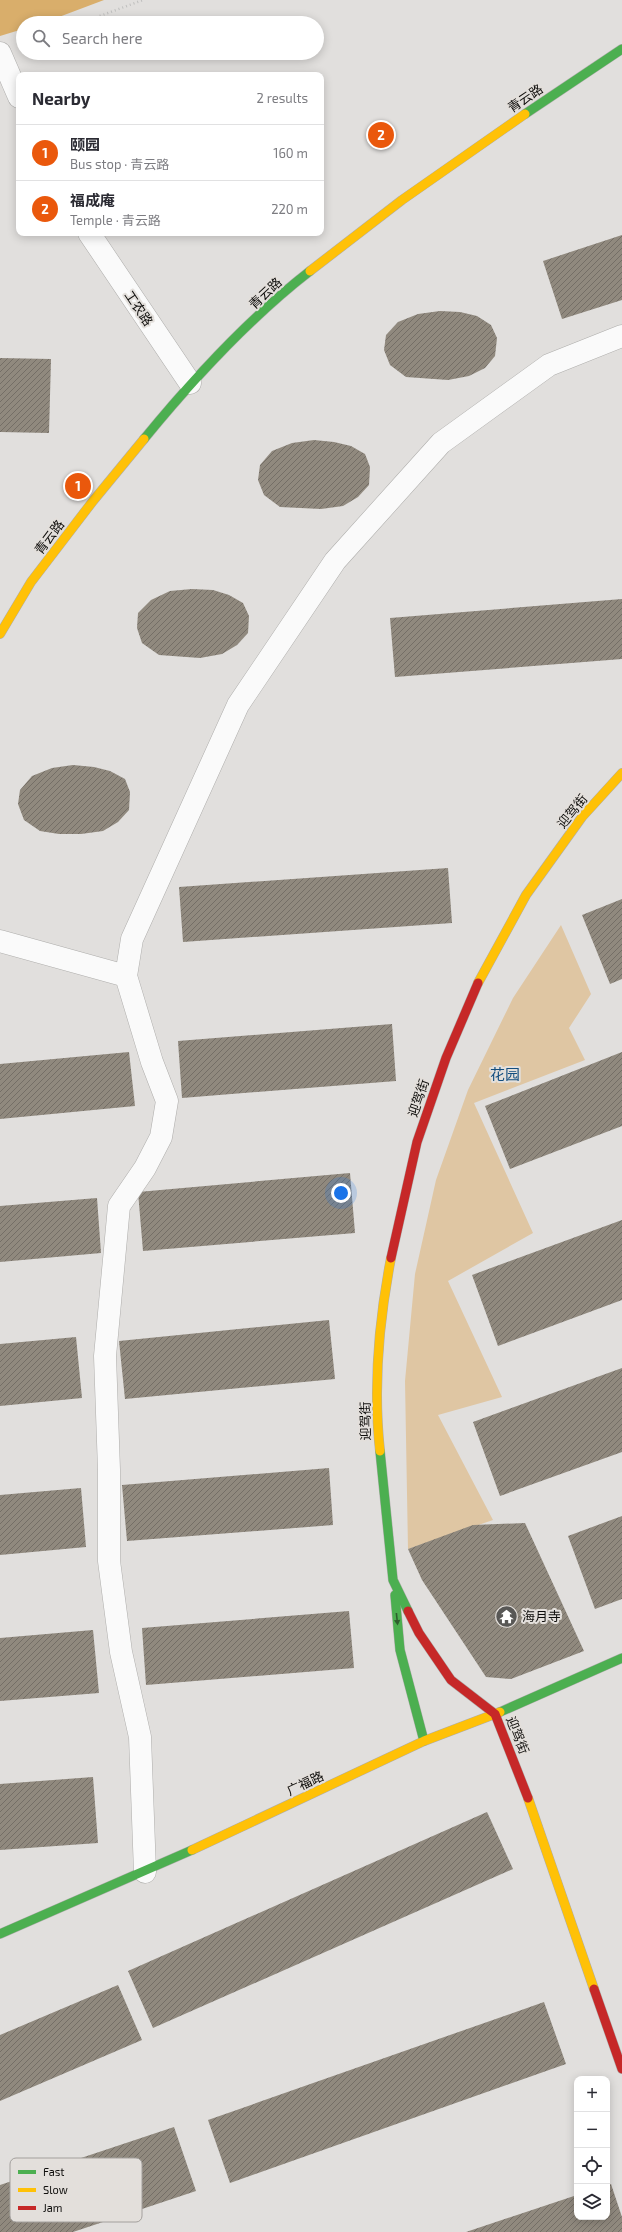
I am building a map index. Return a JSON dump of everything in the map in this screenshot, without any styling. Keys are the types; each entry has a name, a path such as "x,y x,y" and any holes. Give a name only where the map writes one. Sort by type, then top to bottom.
{"street":[{"name":"青云路","path":"0,634 31,582 78,520 190,383 286,290 396,204 524,114 622,49"},
{"path":"0,53 16,90"},
{"name":"工农路","path":"91,236 190,383"},
{"path":"145,1872 140,1737 121,1652 109,1561 109,1470 105,1356 119,1206 145,1168 161,1137 167,1101 152,1062 126,976 132,939 238,705 336,560 441,443 550,365 622,336"},
{"name":"迎驾街","path":"622,772 582,817 526,895 480,980 446,1058 417,1142 399,1218 384,1294 377,1385 379,1445 393,1580 419,1633 451,1680 495,1714 526,1791 622,2069"},
{"path":"0,941 126,976"},
{"path":"393,1580 400,1650 424,1742"},
{"name":"广福路","path":"0,1934 145,1872 424,1742 495,1714 622,1658"}],"path":[{"path":"100,16 143,0"}],"shaded area":[{"path":"0,0 104,0 62,16 16,16 16,31 0,36"},
{"path":"561,925 591,994 569,1028 585,1060 474,1103 533,1233 448,1281 502,1397 438,1415 493,1520 408,1549 405,1381 415,1274 436,1180 468,1090 513,998"}],"building":[{"path":"622,235 622,300 562,319 543,261"},
{"path":"440,311 460,312 477,316 491,325 497,338 495,356 485,368 469,376 448,380 406,377 390,365 384,350 386,335 398,322 418,314"},
{"path":"0,358 51,359 49,433 0,432"},
{"path":"314,440 334,442 351,446 365,454 370,467 369,485 358,497 343,506 321,509 280,507 264,495 258,480 260,465 272,451 292,443"},
{"path":"192,589 213,590 229,595 243,603 249,616 248,633 237,645 222,654 200,658 159,655 142,643 137,628 138,613 151,600 170,591"},
{"path":"622,599 622,659 395,677 390,618"},
{"path":"73,765 94,767 110,771 125,779 130,792 129,810 118,822 103,831 81,834 59,834 40,831 24,820 18,804 20,790 32,776 52,768"},
{"path":"448,868 452,923 183,942 179,887"},
{"path":"622,899 622,979 610,984 582,915"},
{"path":"392,1024 396,1081 182,1098 178,1041"},
{"path":"129,1052 135,1106 0,1119 0,1064"},
{"path":"622,1052 622,1126 510,1169 485,1106"},
{"path":"350,1173 355,1233 143,1251 138,1192"},
{"path":"97,1198 101,1253 0,1262 0,1206"},
{"path":"622,1220 622,1300 498,1346 472,1275"},
{"path":"329,1320 335,1379 125,1399 119,1341"},
{"path":"76,1337 82,1398 0,1406 0,1344"},
{"path":"622,1368 622,1452 500,1496 473,1422"},
{"path":"329,1468 333,1525 127,1541 122,1485"},
{"path":"81,1488 86,1547 0,1555 0,1495"},
{"path":"622,1516 622,1599 595,1609 568,1536"},
{"name":"海月寺","path":"525,1523 584,1651 511,1679 486,1677 422,1580 408,1549 473,1525"},
{"path":"349,1611 354,1668 146,1685 142,1628"},
{"path":"93,1630 99,1693 0,1701 0,1638"},
{"path":"93,1777 98,1843 0,1850 0,1784"},
{"path":"487,1812 513,1869 153,2028 128,1971"},
{"path":"118,1985 142,2040 0,2101 0,2035"},
{"path":"544,2002 566,2064 230,2183 208,2120"},
{"path":"174,2127 196,2191 142,2209 142,2158 81,2158"},
{"path":"10,2182 10,2222 103,2222 73,2232 0,2232 0,2185"},
{"path":"610,2184 622,2217 622,2232 466,2232 574,2196 574,2220 610,2220"}],"traffic: fast":[{"path":"525,114 622,49"},
{"path":"144,439 222,350 287,289 310,271"},
{"path":"380,1451 393,1580 408,1611"},
{"path":"395,1595 400,1650 424,1741"},
{"path":"500,1712 622,1658"},
{"path":"0,1934 192,1850"}],"traffic: slow":[{"path":"310,271 402,200 525,114"},
{"path":"0,634 31,582 93,501 144,439"},
{"path":"478,983 526,895 582,817 622,773"},
{"path":"380,1451 377,1403 378,1354 383,1305 391,1258"},
{"path":"192,1850 424,1741 500,1712"},
{"path":"528,1798 594,1989"}],"traffic: jam":[{"path":"391,1258 417,1142 446,1058 478,983"},
{"path":"408,1611 419,1633 451,1680 495,1714 528,1798"},
{"path":"594,1989 622,2069"}],"place":[{"name":"福成庵","path":"381,135"},
{"name":"颐园","path":"78,486"},
{"name":"海月寺","path":"507,1616"}],"district":[{"name":"花园","path":"505,1074"}]}
